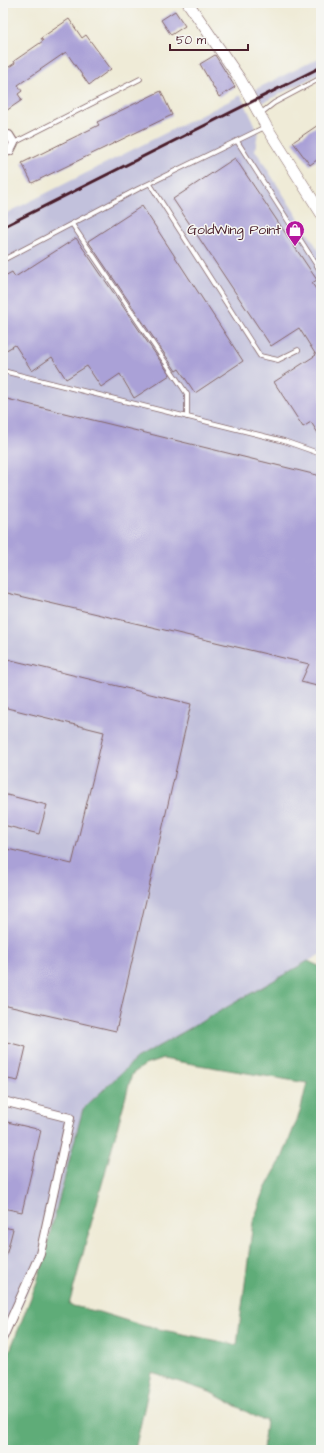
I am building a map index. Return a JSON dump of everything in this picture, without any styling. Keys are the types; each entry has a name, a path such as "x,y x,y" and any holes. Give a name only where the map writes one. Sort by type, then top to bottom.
{"street":[{"path":"192,4 240,79 266,126 321,213"},
{"path":"3,135 9,136 14,143 10,151 3,152"},
{"path":"3,1101 70,1118 40,1254 3,1337"}],"lane":[{"path":"260,114 274,103 321,78"},
{"path":"14,143 140,79"},
{"path":"3,260 266,126"},
{"path":"237,141 321,272"},
{"path":"150,184 260,356 278,360 298,350"},
{"path":"72,224 187,394 188,417"},
{"path":"3,371 284,441 321,454"}],"shaded area":[{"path":"321,57 321,73 262,103 254,90"},
{"path":"241,95 258,132 255,150 321,254 321,954 136,1059 83,1109 43,1255 3,1348 3,215"}],"green space":[{"path":"308,961 321,967 321,1450 263,1450 266,1419 260,1419 210,1392 152,1373 135,1450 3,1450 3,1368 37,1282 83,1109 136,1059","holes":["163,1059 307,1083 300,1112 282,1158 265,1189 253,1222 237,1345 144,1326 99,1312 69,1305 132,1074 145,1065"]}],"building":[{"path":"175,11 185,26 171,35 161,20"},
{"path":"69,19 82,38 86,35 111,69 89,85 66,52 18,85 22,91 18,94 22,100 3,113 3,71 15,63 14,61 43,41 41,38"},
{"path":"215,55 235,87 219,97 200,64"},
{"path":"161,91 172,115 32,183 22,163 99,125 97,122"},
{"path":"321,123 321,157 310,165 293,142"},
{"path":"235,158 317,280 312,283 321,297 321,438 311,422 303,427 274,382 316,355 299,328 271,346 173,199"},
{"path":"142,206 243,361 195,393 179,369 176,371 88,241"},
{"path":"76,238 170,375 134,398 120,374 101,387 87,366 66,379 52,357 32,371 15,345 3,352 3,277 12,272 15,277"},
{"path":"3,398 321,476 321,687 301,682 309,664 3,592"},
{"path":"3,658 191,704 116,1031 3,1005 3,848 72,864 104,732 3,707"},
{"path":"3,794 47,805 39,834 3,825"},
{"path":"3,1041 26,1047 18,1081 3,1078"},
{"path":"3,1121 41,1130 22,1212 3,1208"},
{"path":"3,1227 13,1229 6,1256 3,1256"}],"railway":[{"path":"3,227 321,67"}],"place":[{"name":"GoldWing Point","path":"295,247"}]}
